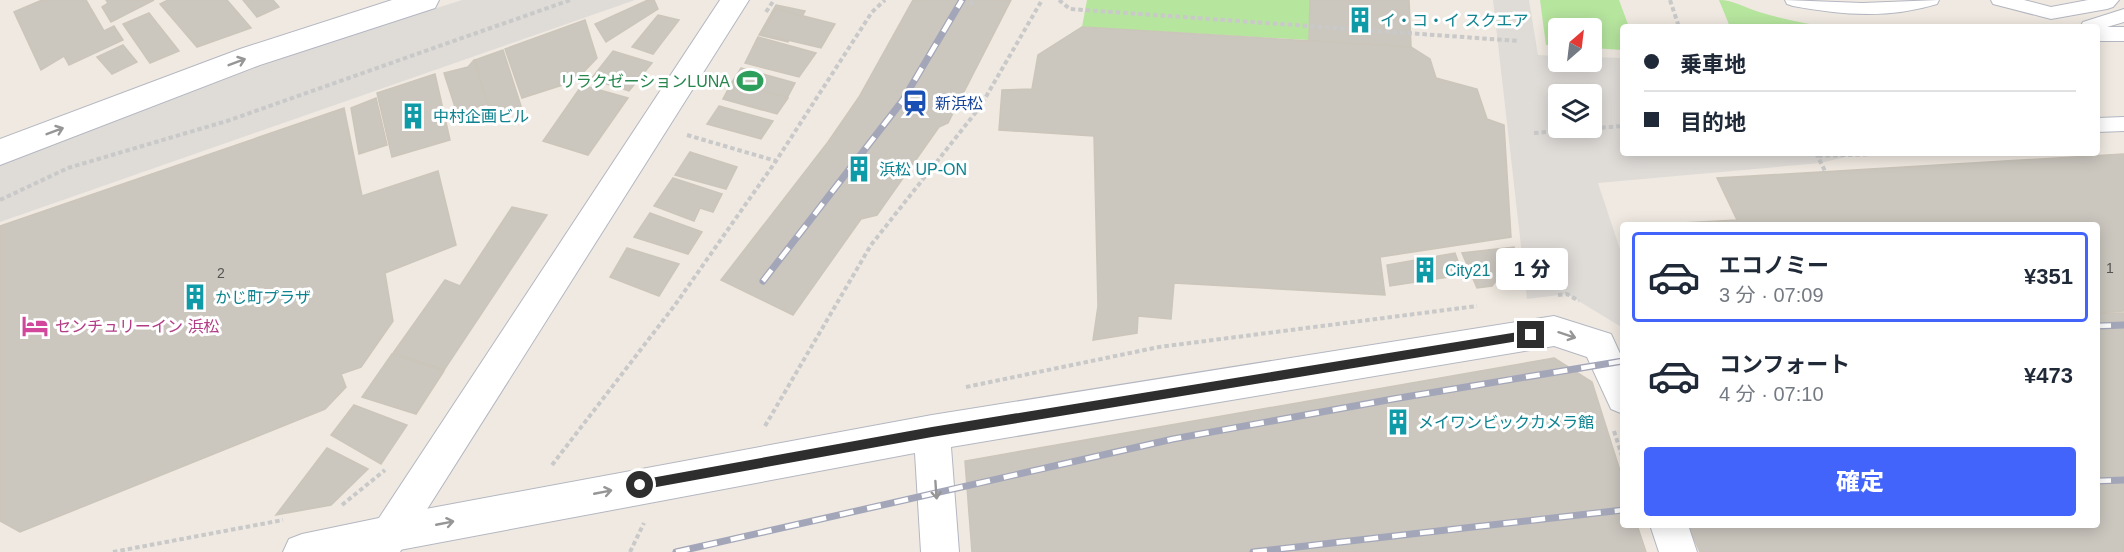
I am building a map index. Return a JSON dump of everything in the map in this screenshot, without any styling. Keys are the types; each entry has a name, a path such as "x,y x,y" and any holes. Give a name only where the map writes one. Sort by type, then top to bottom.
{"street":[{"path":"0,152 386,5 425,0"},
{"path":"383,543 735,0"},
{"path":"296,535 383,543 557,485 640,485 932,432 1554,331 1599,345 1620,391"},
{"path":"932,432 940,552"},
{"path":"1670,528 1678,552"}],"lane":[{"path":"1793,0 1844,10 1908,7 1931,0"},
{"path":"1999,0 2051,13 2108,3 2111,0"},
{"path":"2098,24 2124,15"},
{"path":"2100,34 2124,34"},
{"path":"2100,125 2124,124"}],"path":[{"path":"0,200 68,168 227,121 570,0"},
{"path":"762,19 774,0"},
{"path":"557,485 675,305 776,161 872,12 885,0"},
{"path":"971,5 972,0"},
{"path":"763,430 871,245 980,107 1042,0"},
{"path":"1059,0 1070,9 1519,41"},
{"path":"1670,0 1678,24"},
{"path":"681,145 693,126"},
{"path":"1534,133 1620,126"},
{"path":"687,135 776,161"},
{"path":"1818,156 1826,173"},
{"path":"336,510 392,465"},
{"path":"113,552 296,535"}],"green space":[{"path":"1087,0 1344,0 1343,42 1082,27"},
{"path":"1540,0 1619,0 1628,24 1620,24 1620,50 1602,49 1602,18 1548,18 1548,45 1546,45"},
{"path":"1719,0 1776,17 1810,24 1729,24"}],"shaded area":[{"path":"462,0 635,0 0,222 0,160 91,125 330,42"},
{"path":"1493,0 1529,0 1538,55 1548,56 1548,72 1602,72 1602,57 1620,58 1620,156 1848,156 1821,163 1598,183 1620,249 1620,326 1567,294 1527,299"}],"building":[{"path":"42,0 86,0 104,31 114,26 123,40 69,65 64,56 41,70 14,12"},
{"path":"106,0 154,0 111,22 102,7 108,3"},
{"path":"168,0 227,0 251,28 197,47 160,4"},
{"path":"243,0 273,0 279,7 257,17"},
{"path":"648,0 654,0 658,9 606,42 595,24"},
{"name":"浜松 UP-ON","path":"913,0 1011,0 948,123 939,127 877,215 861,219 793,315 721,280 828,142 859,97"},
{"name":"イ・コ・イ スクエア","path":"1310,0 1409,0 1411,47 1309,41"},
{"path":"776,5 805,11 788,42 759,35"},
{"path":"776,9 835,24 821,48 762,34"},
{"path":"149,13 179,51 150,63 123,24"},
{"path":"658,15 679,20 653,54 632,47"},
{"path":"585,20 597,58 575,81 522,98 505,49"},
{"path":"1082,27 1411,47 1430,59 1436,78 1477,89 1487,119 1504,125 1511,237 1380,257 1385,295 1174,283 1171,319 1138,316 1137,333 1093,340 1098,306 1094,136 999,130 1002,90 1032,89 1038,55"},
{"path":"758,37 816,53 799,77 745,63"},
{"path":"123,45 137,62 112,74 97,57"},
{"path":"503,50 521,106 491,116 475,60"},
{"path":"613,51 652,63 629,91 591,79"},
{"path":"474,60 487,104 457,113 444,73 468,67"},
{"path":"741,68 795,83 787,98 732,82"},
{"name":"中村企画ビル","path":"435,74 450,140 392,157 377,93"},
{"path":"732,82 788,98 777,114 723,99"},
{"path":"582,85 628,98 588,155 543,141"},
{"path":"376,98 387,145 359,154 351,108"},
{"path":"719,106 773,121 761,139 707,124"},
{"name":"かじ町プラザ","path":"344,108 362,196 438,171 456,245 385,273 393,321 361,367 341,374 346,387 325,409 20,532 0,521 0,226"},
{"path":"690,152 737,167 726,189 675,175"},
{"path":"2124,154 2124,311 2100,313 2100,222 1700,222 1737,220 1717,178"},
{"path":"673,178 722,194 713,212 700,208 694,221 654,206"},
{"path":"512,207 547,215 444,370 393,353 445,280 460,286"},
{"path":"650,213 702,232 688,254 634,237"},
{"path":"1514,247 1516,255 1492,286 1477,288 1462,253"},
{"path":"627,248 679,264 659,296 610,277"},
{"name":"City21","path":"1455,253 1463,275 1390,286 1387,265"},
{"path":"2100,313 2124,313 2124,552 1700,552 1689,528 2100,528"},
{"path":"392,354 444,371 416,414 362,397"},
{"name":"メイワンビックカメラ館","path":"1554,358 1592,382 1620,471 1620,528 1638,528 1646,552 972,552 965,461"},
{"path":"354,405 407,425 381,464 331,435"},
{"path":"327,448 368,469 331,505 276,515"}],"railway":[{"path":"763,281 903,100 962,0"},
{"path":"2100,326 2124,325"},
{"path":"676,552 1173,439 1393,399 1620,361"},
{"path":"2100,481 2124,480"},
{"path":"1253,552 1620,510"}],"place":[{"name":"イ・コ・イ スクエア","path":"1360,20"},
{"name":"リラクゼーションLUNA","path":"750,81"},
{"name":"新浜松","path":"915,103"},
{"name":"中村企画ビル","path":"413,116"},
{"name":"浜松 UP-ON","path":"859,169"},
{"name":"City21","path":"1425,270"},
{"name":"かじ町プラザ","path":"195,297"},
{"name":"センチュリーイン 浜松","path":"35,326"},
{"name":"メイワンビックカメラ館","path":"1398,422"}],"route":[{"path":"640,485 932,432 1531,335"}]}
